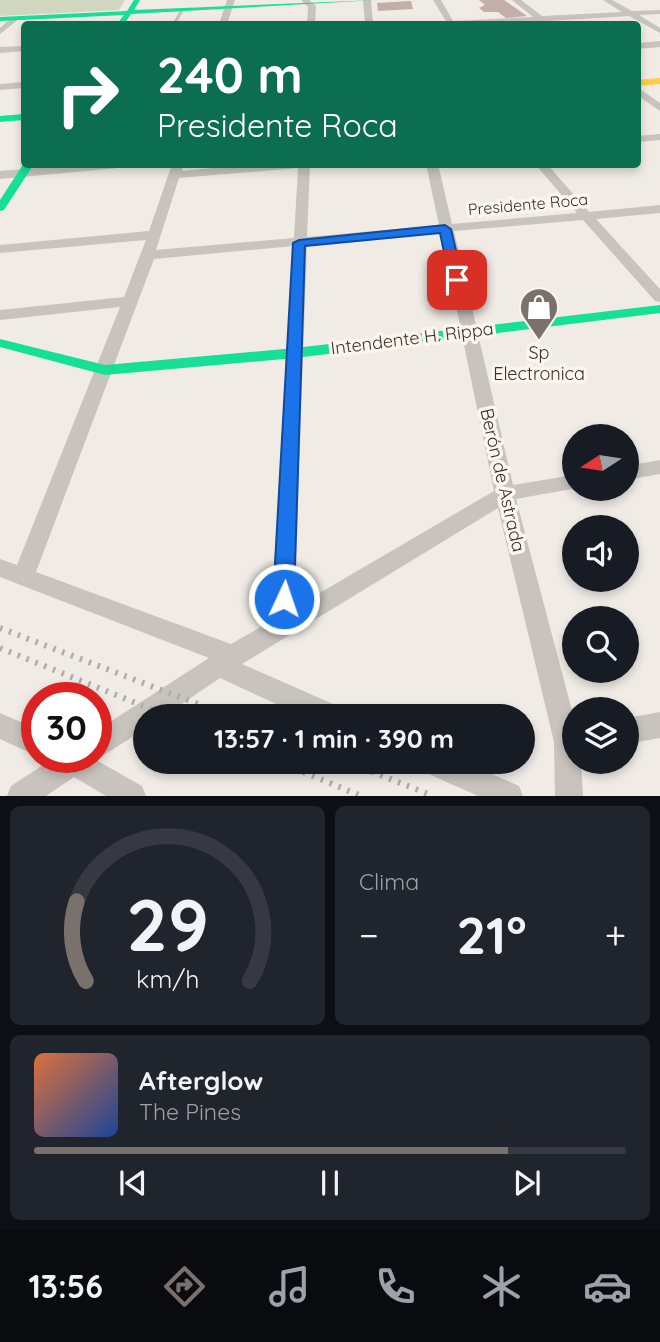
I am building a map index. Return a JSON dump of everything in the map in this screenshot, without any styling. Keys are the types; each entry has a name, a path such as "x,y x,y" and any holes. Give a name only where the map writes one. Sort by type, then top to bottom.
{"main road":[{"path":"307,2 333,0"},
{"path":"5,18 230,4 374,0"},
{"path":"129,10 178,17 230,4"},
{"path":"641,83 660,81"},
{"path":"0,119 21,117"},
{"path":"0,208 27,169"},
{"name":"Intendente H. Rippa","path":"0,343 105,370 295,353 660,309"}],"street":[{"path":"367,0 369,21"},
{"path":"437,0 449,21"},
{"path":"516,0 543,21"},
{"path":"607,0 660,31"},
{"path":"307,2 312,6 311,21"},
{"path":"224,21 230,4"},
{"path":"504,21 660,12"},
{"path":"0,32 5,18"},
{"path":"641,46 660,44"},
{"path":"0,50 21,49"},
{"path":"0,87 21,85"},
{"path":"641,93 660,108"},
{"path":"641,139 660,137"},
{"path":"0,175 47,168"},
{"path":"24,576 131,301 176,170 218,168"},
{"path":"282,626 302,168"},
{"name":"Berón de Astrada","path":"433,168 505,494 562,707"},
{"path":"544,168 660,298"},
{"name":"Presidente Roca","path":"148,255 660,209"},
{"path":"0,249 154,235"},
{"path":"0,315 131,301"},
{"path":"639,471 660,467"},
{"path":"112,735 225,660 505,494 562,484"},
{"path":"0,568 225,660 308,704"},
{"path":"639,729 660,725"},
{"path":"0,726 21,736"},
{"path":"21,796 55,773"},
{"path":"102,773 132,796"},
{"path":"461,774 509,796"},
{"name":"Berón de Astrada","path":"569,796 570,774"}],"green space":[{"path":"0,0 125,0 119,10 0,16"}],"building":[{"path":"479,0 504,0 527,16 506,18 498,12 484,12 479,8 485,5"},
{"path":"411,1 413,9 378,11 377,3"}],"railway":[{"path":"0,628 198,704"},
{"path":"0,648 138,704"},
{"path":"308,774 361,796"},
{"path":"378,774 433,796"}],"traffic: fast":[{"path":"123,21 137,0"},
{"path":"0,19 374,0"},
{"path":"0,119 21,117"},
{"path":"0,208 26,168"},
{"path":"0,343 105,370 295,353 660,309"}],"traffic: slow":[{"path":"641,83 660,81"}],"place":[{"name":"Sp Electronica","path":"539,341"}],"route":[{"path":"284,599 299,243 445,229 457,280"}]}
